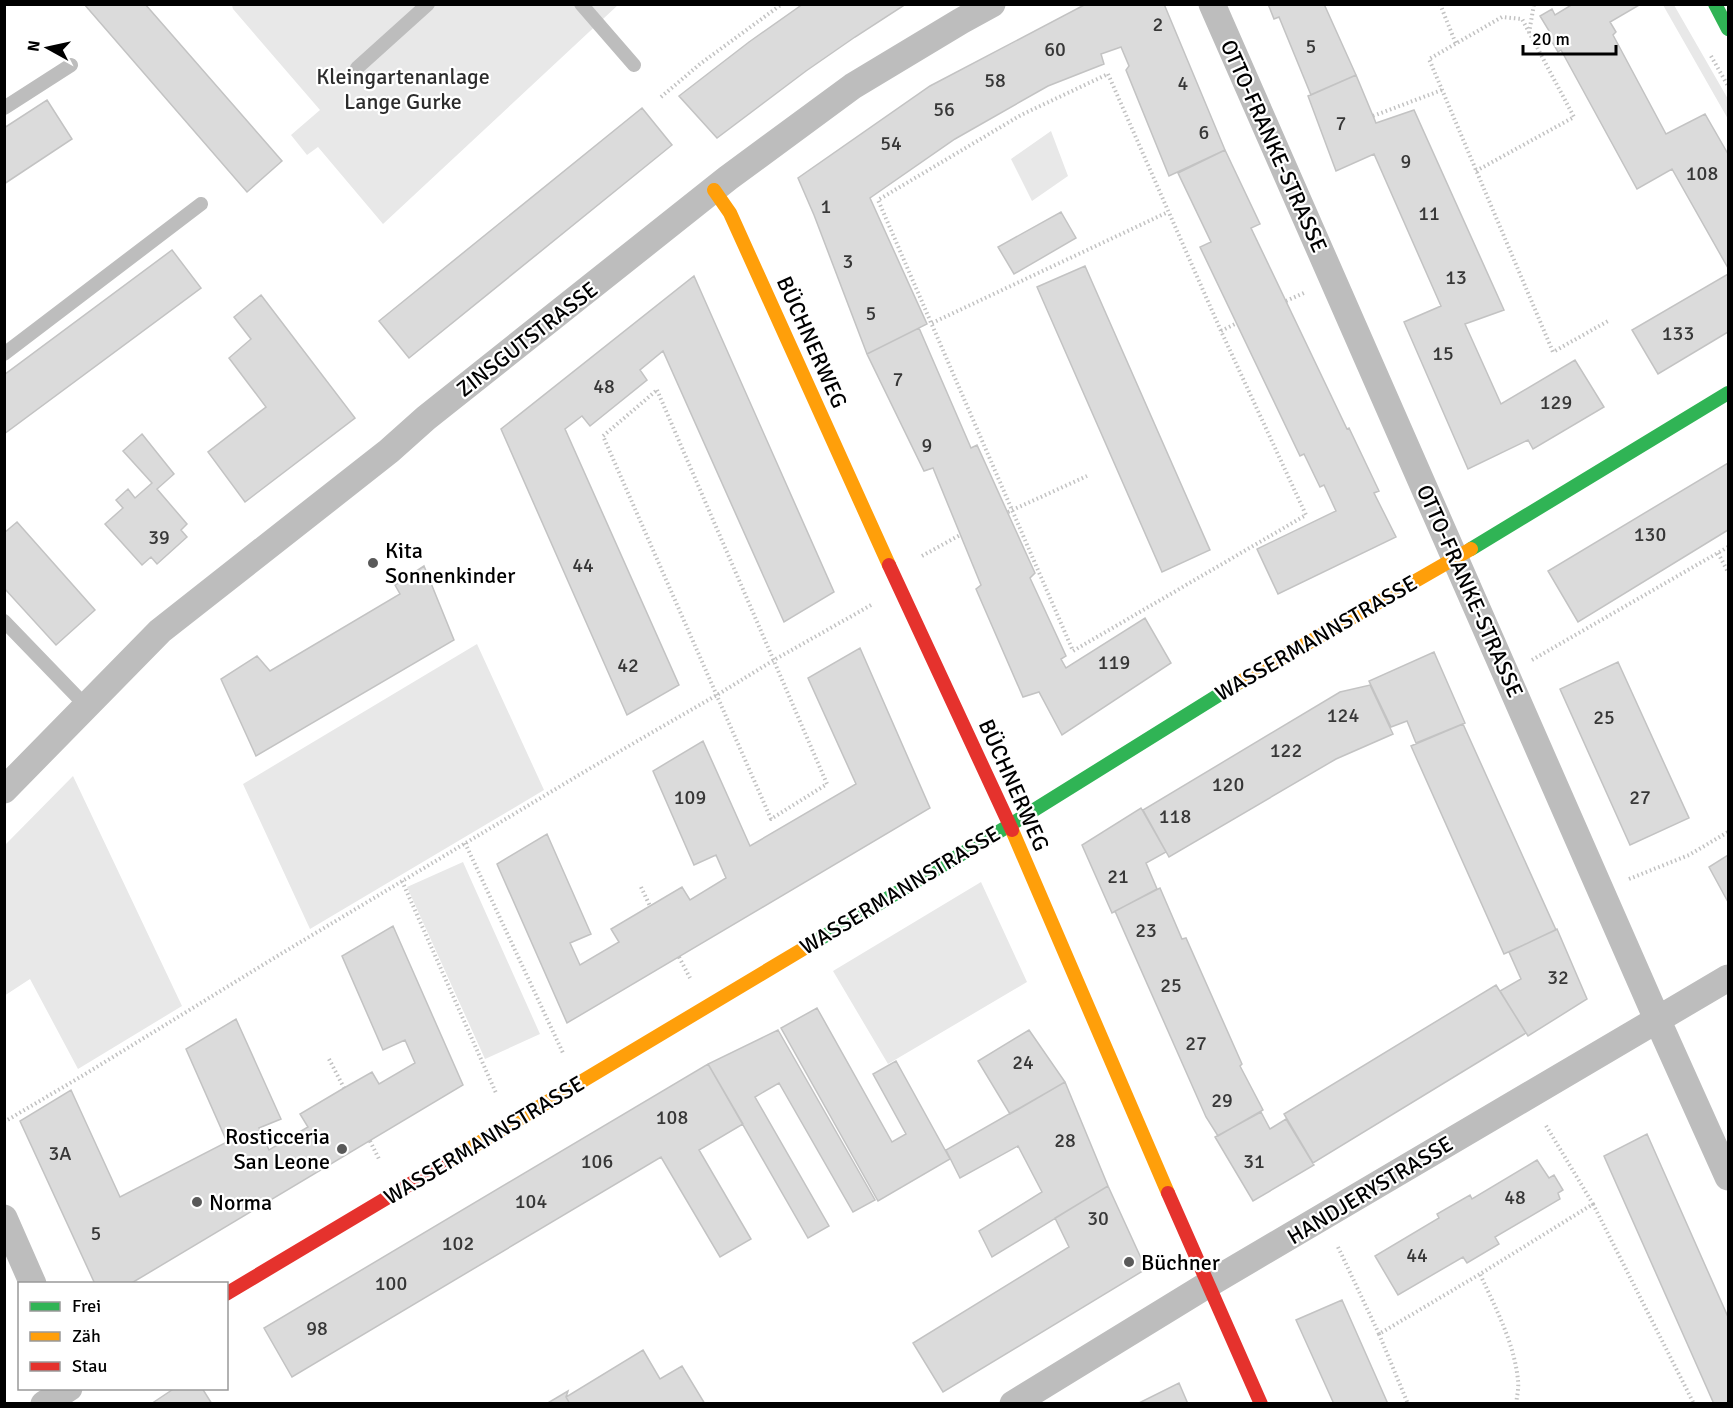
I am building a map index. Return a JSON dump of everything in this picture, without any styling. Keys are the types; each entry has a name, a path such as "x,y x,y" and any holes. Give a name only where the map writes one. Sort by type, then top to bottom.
{"street":[{"name":"ZINSGUTSTRASSE","path":"4,790 160,631 389,451 426,418 714,190 853,86 992,4"},
{"name":"OTTO-FRANKE-STRASSE","path":"1212,4 1728,1177"},
{"path":"1715,4 1728,29"},
{"name":"BÜCHNERWEG","path":"714,190 730,213 1010,825 1207,1285 1261,1404"},
{"name":"WASSERMANNSTRASSE","path":"228,1293 1010,825 1216,695 1456,558 1728,393"},
{"name":"HANDJERYSTRASSE","path":"1013,1404 1207,1285 1728,978"},
{"path":"4,1218 32,1282"},
{"path":"44,1404 67,1390"},
{"path":"80,1390 86,1404"}],"lane":[{"path":"357,68 428,4"},
{"path":"581,4 634,64"},
{"path":"4,108 71,65"},
{"path":"4,354 201,204"},
{"path":"4,621 86,706"}],"path":[{"path":"661,97 700,64 782,4"},
{"path":"1440,4 1456,44"},
{"path":"1529,33 1534,4"},
{"path":"1476,171 1574,117 1522,19 1502,17 1429,59 1476,171 1553,352 1608,321"},
{"path":"1108,74 1221,331 1306,515 1073,651 1010,511 932,322 878,200 1021,115 1108,74"},
{"path":"1373,116 1442,90"},
{"path":"932,322 1168,212"},
{"path":"1286,301 1306,292"},
{"path":"1221,331 1237,323"},
{"path":"657,390 774,660 827,784 771,819 603,436 657,390"},
{"path":"1010,511 1087,476"},
{"path":"922,556 960,535"},
{"path":"1532,660 1728,547"},
{"path":"1718,553 1728,572"},
{"path":"4,1122 589,769 874,604"},
{"path":"1629,879 1689,855 1728,832"},
{"path":"465,843 563,1053"},
{"path":"402,881 496,1092"},
{"path":"641,887 650,906"},
{"path":"679,957 690,978"},
{"path":"329,1059 344,1088"},
{"path":"1545,1124 1593,1204 1694,1404"},
{"path":"370,1141 380,1161"},
{"path":"1379,1334 1593,1204"},
{"path":"1338,1247 1379,1334 1408,1404"},
{"path":"1480,1274 1514,1356 1518,1382 1516,1404"}],"green space":[{"name":"Kleingartenanlage Lange Gurke","path":"232,5 618,5 383,224 318,147 307,155 291,135 320,110 233,9"},
{"path":"1663,5 1674,5 1728,99 1728,119"},
{"path":"1051,131 1068,176 1032,201 1011,159"},
{"path":"477,644 544,790 310,929 243,784"},
{"path":"73,776 182,1006 78,1069 30,979 4,996 5,845"},
{"path":"463,862 540,1034 485,1059 407,887"},
{"path":"981,882 1027,982 888,1064 833,971"}],"building":[{"path":"84,4 145,4 282,161 247,192"},
{"path":"803,4 906,4 806,71 717,138 679,96"},
{"path":"1086,4 1164,4 1225,150 1169,176 1126,70 1129,66 1121,47 1101,54 1104,64 1048,86 955,139 870,198 927,324 867,354 798,178 930,86"},
{"path":"1268,4 1324,4 1356,75 1311,95 1279,17 1274,19"},
{"path":"1573,4 1641,4 1610,22 1616,32 1613,35 1666,134 1705,114 1728,154 1728,268 1672,169 1637,189 1561,50 1558,52 1548,35 1551,34 1540,16 1552,9 1555,15"},
{"path":"1356,75 1376,123 1414,110 1504,310 1465,324 1501,404 1575,360 1604,407 1533,449 1528,440 1468,469 1404,322 1441,306 1374,154 1336,171 1308,96"},
{"path":"47,100 72,139 4,184 4,128"},
{"path":"642,108 672,145 409,358 379,321"},
{"path":"1225,150 1260,224 1251,228 1379,491 1374,493 1396,537 1278,594 1257,549 1336,511 1324,485 1320,487 1304,454 1300,456 1200,247 1211,242 1178,173"},
{"path":"1061,212 1076,238 1014,274 998,247"},
{"path":"172,250 201,288 4,434 4,375"},
{"path":"1085,266 1210,550 1162,572 1037,287"},
{"path":"1728,274 1728,332 1658,374 1632,330"},
{"path":"694,276 834,592 784,622 663,351 640,370 647,380 590,426 582,416 565,429 679,685 627,715 501,429"},
{"path":"261,295 355,418 245,502 208,452 266,407 229,358 251,339 234,317"},
{"path":"919,328 971,448 977,445 1035,573 1030,578 1066,656 1061,659 1066,668 1145,618 1171,663 1062,735 1039,692 1023,697 976,589 981,585 933,468 924,471 867,354"},
{"path":"142,434 174,474 157,489 187,524 181,530 187,537 157,564 151,557 142,565 105,524 123,508 116,500 128,489 135,498 152,483 123,451"},
{"path":"1728,463 1728,530 1578,622 1548,571"},
{"path":"17,522 95,610 56,645 4,588 4,533"},
{"path":"424,566 454,640 256,756 221,679 257,656 270,671 400,594 395,585"},
{"path":"860,648 930,808 567,1023 497,864 547,834 591,934 570,943 580,965 619,942 611,929 682,887 690,900 726,878 716,855 694,865 653,771 703,741 750,846 856,784 808,678"},
{"path":"1434,652 1465,723 1416,743 1407,721 1391,727 1369,681"},
{"path":"1618,662 1689,818 1630,845 1560,689"},
{"path":"1370,685 1393,734 1336,759 1169,857 1143,810 1340,692"},
{"path":"1463,724 1556,930 1504,954 1411,746"},
{"path":"1141,808 1166,852 1146,863 1157,889 1112,913 1082,845"},
{"path":"1728,855 1728,902 1709,867"},
{"path":"1160,888 1182,939 1186,938 1242,1064 1240,1066 1263,1110 1218,1136 1206,1117 1115,911"},
{"path":"393,926 463,1085 133,1282 94,1282 20,1121 71,1090 120,1197 227,1142 186,1049 236,1019 281,1119 259,1128 269,1150 308,1127 300,1114 372,1072 379,1084 415,1063 405,1040 383,1050 342,956"},
{"path":"1557,929 1587,999 1528,1036 1500,991 1521,979 1509,952"},
{"path":"1496,985 1526,1033 1313,1163 1284,1114"},
{"path":"817,1008 892,1142 906,1134 873,1074 896,1061 950,1159 878,1201 781,1028"},
{"path":"778,1030 875,1200 853,1212 779,1083 755,1097 829,1226 808,1238 708,1064"},
{"path":"1029,1030 1065,1082 1010,1114 978,1061"},
{"path":"708,1064 743,1124 699,1150 751,1239 720,1257 661,1157 292,1377 264,1328"},
{"path":"1065,1082 1108,1186 992,1257 979,1231 1042,1192 1018,1146 960,1178 946,1150"},
{"path":"1261,1112 1270,1129 1286,1119 1314,1165 1253,1201 1215,1137"},
{"path":"1647,1134 1728,1317 1728,1404 1714,1404 1604,1156"},
{"path":"1537,1160 1549,1178 1554,1175 1563,1190 1558,1193 1560,1199 1495,1237 1499,1244 1467,1263 1463,1257 1398,1295 1375,1256 1439,1218 1437,1214 1470,1195 1472,1199"},
{"path":"1108,1186 1146,1269 943,1392 913,1343 1069,1247 1055,1218"},
{"path":"1342,1300 1388,1404 1334,1404 1296,1320"},
{"path":"643,1350 660,1379 682,1366 705,1404 570,1404 566,1397"},
{"path":"1179,1383 1188,1404 1137,1404"},
{"path":"172,1390 203,1390 212,1404 151,1404"},
{"path":"568,1391 566,1397 570,1404 546,1404"}],"traffic: fast":[{"path":"1715,4 1728,29"},
{"path":"1471,549 1728,393"},
{"path":"808,946 1010,825 1238,683"}],"traffic: slow":[{"path":"714,190 730,213 889,565"},
{"path":"1238,683 1471,549"},
{"path":"1012,830 1168,1193"},
{"path":"442,1165 808,946"}],"traffic: jam":[{"path":"889,565 1012,830"},
{"path":"228,1293 442,1165"},
{"path":"1168,1193 1261,1404"}],"place":[{"name":"Kita Sonnenkinder","path":"373,563"},
{"name":"Rosticceria San Leone","path":"342,1149"},
{"name":"Norma","path":"197,1202"},
{"name":"Büchner","path":"1129,1262"}]}
